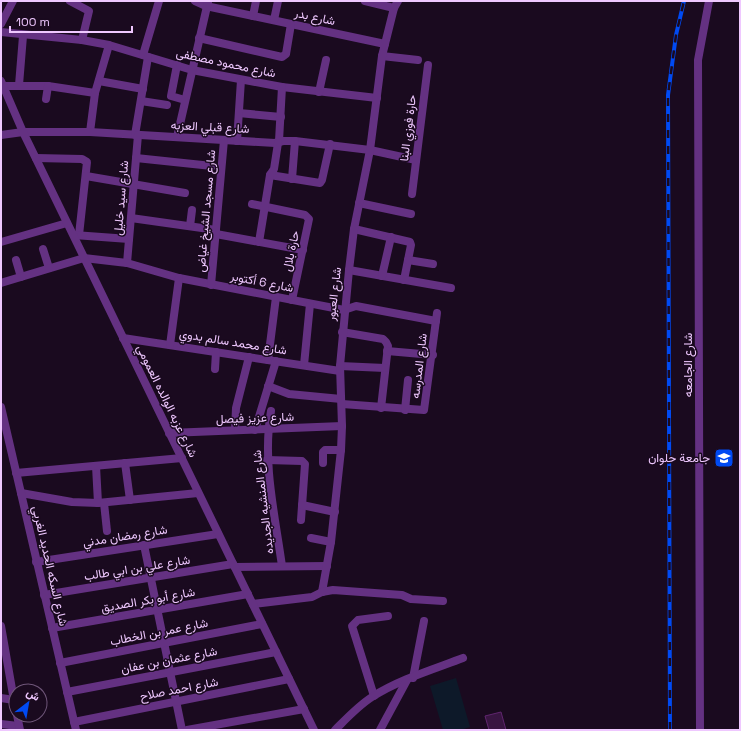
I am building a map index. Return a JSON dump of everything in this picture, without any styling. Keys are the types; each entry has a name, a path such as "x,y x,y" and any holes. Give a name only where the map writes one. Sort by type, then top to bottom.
{"street":[{"path":"1,24 13,1"},
{"path":"70,1 88,9 90,12 82,40"},
{"name":"شارع سيد خليل","path":"127,263 137,135 146,56 159,1"},
{"name":"شارع بدر","path":"195,1 253,16 385,44"},
{"path":"253,16 256,1"},
{"path":"274,20 278,1"},
{"path":"365,1 396,4"},
{"name":"شارع الجامعه","path":"700,730 698,60 709,1"},
{"path":"177,138 207,3"},
{"name":"شارع العبور","path":"322,592 331,542 341,450 342,401 340,368 342,332 354,229 370,150 382,56 396,4"},
{"path":"199,38 282,57 286,54 291,24"},
{"name":"شارع محمود مصطفى","path":"1,32 23,36 82,40 109,45 192,70 241,80 319,92 377,98"},
{"path":"19,85 23,36"},
{"path":"90,132 95,93 109,45"},
{"path":"382,56 418,60"},
{"path":"319,92 326,60"},
{"path":"177,65 171,96 185,100"},
{"name":"حارة فوزي البنا","path":"412,194 428,65"},
{"path":"237,141 241,80"},
{"path":"99,81 143,90"},
{"path":"3,87 19,85 48,86 95,93"},
{"path":"46,100 48,86"},
{"name":"شارع عزبه الوالده العمومي","path":"3,87 67,223 76,235 84,258 314,730"},
{"path":"258,242 270,175 274,169 281,117 282,87"},
{"path":"141,101 167,104"},
{"path":"239,113 281,117"},
{"name":"شارع قبلي العزبه","path":"1,135 23,132 90,132 237,141 295,141 370,150 416,160"},
{"name":"شارع مسجد الشيخ غياض","path":"211,284 224,140"},
{"path":"292,179 295,141"},
{"path":"270,175 321,182 330,144"},
{"path":"36,158 82,159 88,164 76,235 129,239"},
{"path":"136,158 212,166"},
{"path":"86,176 185,193"},
{"path":"359,203 411,214"},
{"name":"حارة بلال","path":"252,204 305,215 310,220 292,300"},
{"path":"190,226 192,210"},
{"path":"131,218 190,226 258,242 303,250"},
{"path":"1,242 67,223"},
{"path":"354,229 410,242 411,245 404,280"},
{"path":"382,276 390,237"},
{"path":"43,249 50,268"},
{"path":"1,283 84,258"},
{"name":"شارع 6 أكتوبر","path":"84,258 127,263 179,278 344,310 356,306 437,317"},
{"path":"16,260 21,277"},
{"path":"408,260 433,264"},
{"path":"349,270 451,288"},
{"path":"170,345 179,278"},
{"path":"256,430 268,386 272,360 276,297"},
{"path":"304,365 310,304"},
{"name":"شارع المدرسه","path":"268,386 288,394 381,408 422,411 426,408 437,317"},
{"path":"342,332 383,339 387,344 381,408"},
{"name":"شارع محمد سالم بدوي","path":"123,338 304,365 340,368 385,368"},
{"path":"387,351 433,355"},
{"path":"215,369 216,352"},
{"path":"236,430 236,408 249,357"},
{"path":"406,410 408,380"},
{"name":"شارع السكه الحديد الغربي","path":"1,407 75,726"},
{"name":"شارع المنشيه الجديده","path":"271,411 268,429 268,460 282,566"},
{"name":"شارع عزيز فيصل","path":"169,433 342,426"},
{"path":"323,463 323,452 325,450 341,450"},
{"path":"16,473 182,458"},
{"path":"268,460 302,461 304,463 301,520"},
{"path":"126,463 130,500"},
{"path":"96,466 101,503 107,531"},
{"path":"21,493 59,500 101,503 198,493"},
{"path":"302,505 335,512"},
{"name":"شارع رمضان مدني","path":"36,562 218,534"},
{"path":"312,538 331,542"},
{"path":"144,545 182,730"},
{"name":"شارع علي بن ابي طالب","path":"44,595 234,566 327,566"},
{"path":"253,604 312,597 322,592 333,590 402,595 411,599 443,601"},
{"name":"شارع أبو بكر الصديق","path":"52,628 248,594"},
{"path":"374,696 352,626 356,621 388,616"},
{"path":"380,730 410,679 424,621"},
{"name":"شارع عمر بن الخطاب","path":"60,663 262,624"},
{"path":"1,626 5,671 9,683"},
{"name":"شارع عثمان بن عفان","path":"67,692 276,652"},
{"path":"335,730 361,705 374,696 410,679 463,658"},
{"name":"شارع احمد صلاح","path":"75,726 176,702 289,679"},
{"path":"186,730 304,709"},
{"path":"1,724 19,728"}],"shaded area":[{"path":"456,678 470,727 460,730 443,730 430,686"}],"building":[{"path":"501,712 506,730 489,730 485,716"}],"railway":[{"path":"670,730 668,95 676,35 684,1"}],"place":[{"name":"جامعة حلوان","path":"724,458"}]}
